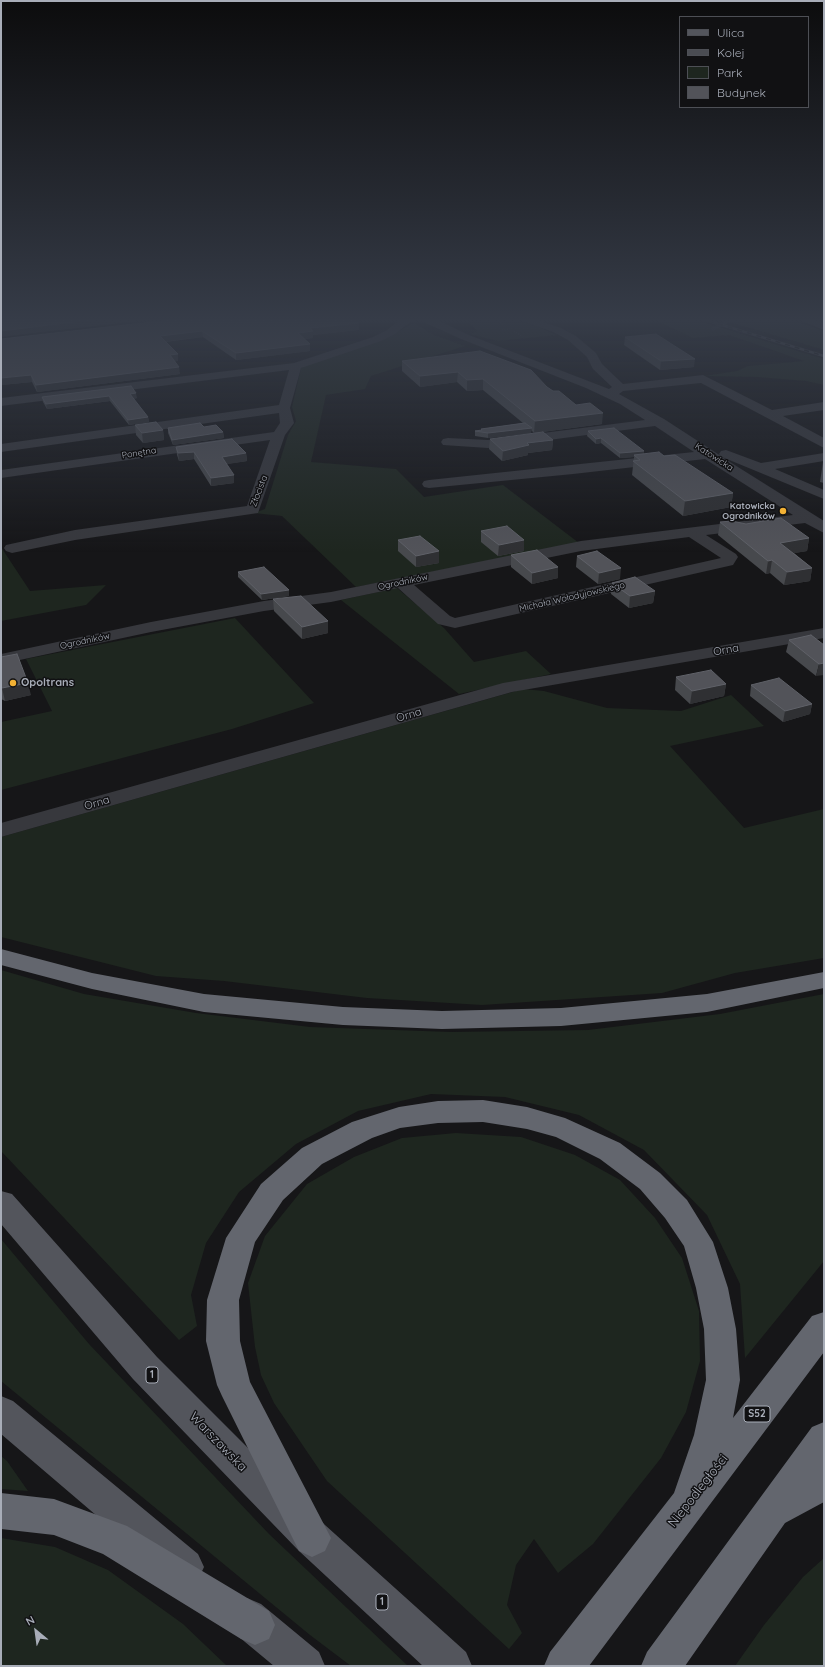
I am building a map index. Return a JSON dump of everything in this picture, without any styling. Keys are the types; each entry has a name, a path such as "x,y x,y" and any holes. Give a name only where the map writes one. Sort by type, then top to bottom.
{"highway":[{"path":"1,958 92,981 204,1003 343,1016 434,1020 561,1017 707,1003 824,980"},
{"path":"312,1538 234,1385 223,1341 223,1300 241,1238 272,1192 312,1156 362,1130 399,1118 438,1112 483,1111 527,1118 565,1129 610,1151 650,1181 676,1209 698,1242 712,1288 720,1328 723,1380 712,1435 689,1502"},
{"name":"Niepodległości","path":"568,1661 824,1326"},
{"path":"661,1666 824,1439"},
{"path":"773,1512 824,1482"},
{"path":"1,1511 54,1517 114,1539 255,1625"}],"main road":[{"name":"Warszawska","path":"1,1203 145,1368 312,1538 452,1666"},
{"path":"1,1412 305,1666"}],"street":[{"path":"1,402 52,396"},
{"name":"Złocista","path":"12,548 75,535 253,510 278,435 287,423 284,408 287,396"},
{"name":"Katowicka","path":"624,396 680,436 824,528"},
{"path":"736,396 772,414 824,444"},
{"path":"772,414 824,406"},
{"path":"1,448 284,408"},
{"path":"448,442 488,444 659,422"},
{"name":"Ponętna","path":"1,474 176,448 278,435"},
{"path":"680,436 824,494"},
{"path":"429,484 610,466 709,454"},
{"path":"736,472 824,457"},
{"path":"762,468 824,467"},
{"name":"Ogrodników","path":"1,660 151,627 264,606 331,597 588,545 807,518"},
{"name":"Michała Wołodyjowskiego","path":"401,582 444,620 456,623 727,562 730,557 691,532"},
{"name":"Orna","path":"1,830 510,687 824,633"}],"green space":[{"path":"295,396 326,396 311,462 396,469 424,497 503,485 579,543 356,587 282,516 254,513 265,509 288,435 296,421 292,407"},
{"path":"1,547 30,591 106,585 86,605 1,621"},
{"path":"397,588 444,628 474,662 526,651 551,674 459,694 341,600"},
{"path":"235,618 314,703 232,729 1,790 1,722 52,711 26,659"},
{"path":"523,689 544,691 607,708 681,711 731,695 764,726 670,746 744,828 824,809 824,958 735,973 662,993 482,1005 367,998 224,981 156,976 1,937 1,837"},
{"path":"1,970 84,994 196,1013 310,1027 451,1032 588,1030 720,1014 824,994 824,1261 745,1358 740,1284 707,1215 644,1150 579,1115 505,1097 431,1094 358,1111 296,1144 239,1192 206,1243 191,1295 197,1326 179,1340 1,1151"},
{"path":"456,1133 521,1137 575,1155 620,1180 655,1218 682,1258 699,1311 700,1361 686,1412 661,1458 593,1544 558,1573 534,1539 516,1565 507,1605 522,1633 509,1649 327,1481 274,1403 261,1375 255,1347 248,1283 265,1236 307,1184 354,1157 402,1138"},
{"path":"1,1239 89,1344 269,1534 408,1666 351,1666 310,1635 1,1381"},
{"path":"1,1456 7,1461 28,1491 1,1489"},
{"path":"1,1538 55,1547 108,1570 183,1624 227,1666 1,1666"},
{"path":"824,1558 824,1666 735,1666 764,1625 803,1577"}],"building":[{"path":"52,396 131,396 148,417 128,420 109,396 46,404 42,397"},
{"path":"504,396 565,396 576,405 590,403 603,413 535,421"},
{"path":"156,422 163,430 142,433 135,425"},
{"path":"200,423 204,427 216,425 223,432 172,440 168,428"},
{"path":"525,423 532,428 488,433 475,431 482,430 481,429"},
{"path":"614,428 644,451 620,453 601,438 596,439 588,431"},
{"path":"543,432 553,440 527,443 529,445 503,451 490,439"},
{"path":"232,439 246,453 222,457 234,475 211,478 194,452 178,453 176,447"},
{"path":"659,452 664,456 675,455 733,493 685,501 633,461 640,460 634,455"},
{"path":"781,518 809,538 780,543 812,568 787,572 772,560 768,561 720,522 732,521 746,524"},
{"path":"507,526 524,540 499,545 481,531"},
{"path":"420,536 439,551 416,556 398,540"},
{"path":"537,550 558,567 532,573 511,555"},
{"path":"597,551 621,568 599,573 577,556"},
{"path":"264,567 289,590 261,594 238,572"},
{"path":"635,577 655,591 630,596 612,583"},
{"path":"301,596 328,621 302,627 273,599"},
{"path":"811,635 824,645 824,663 819,664 789,640"},
{"path":"17,654 28,683 1,688 1,657"},
{"path":"711,670 726,684 692,691 676,677"},
{"path":"779,678 812,704 785,711 751,685"}],"place":[{"name":"Katowicka Ogrodników","path":"783,511"},
{"name":"Opoltrans","path":"13,683"}]}
